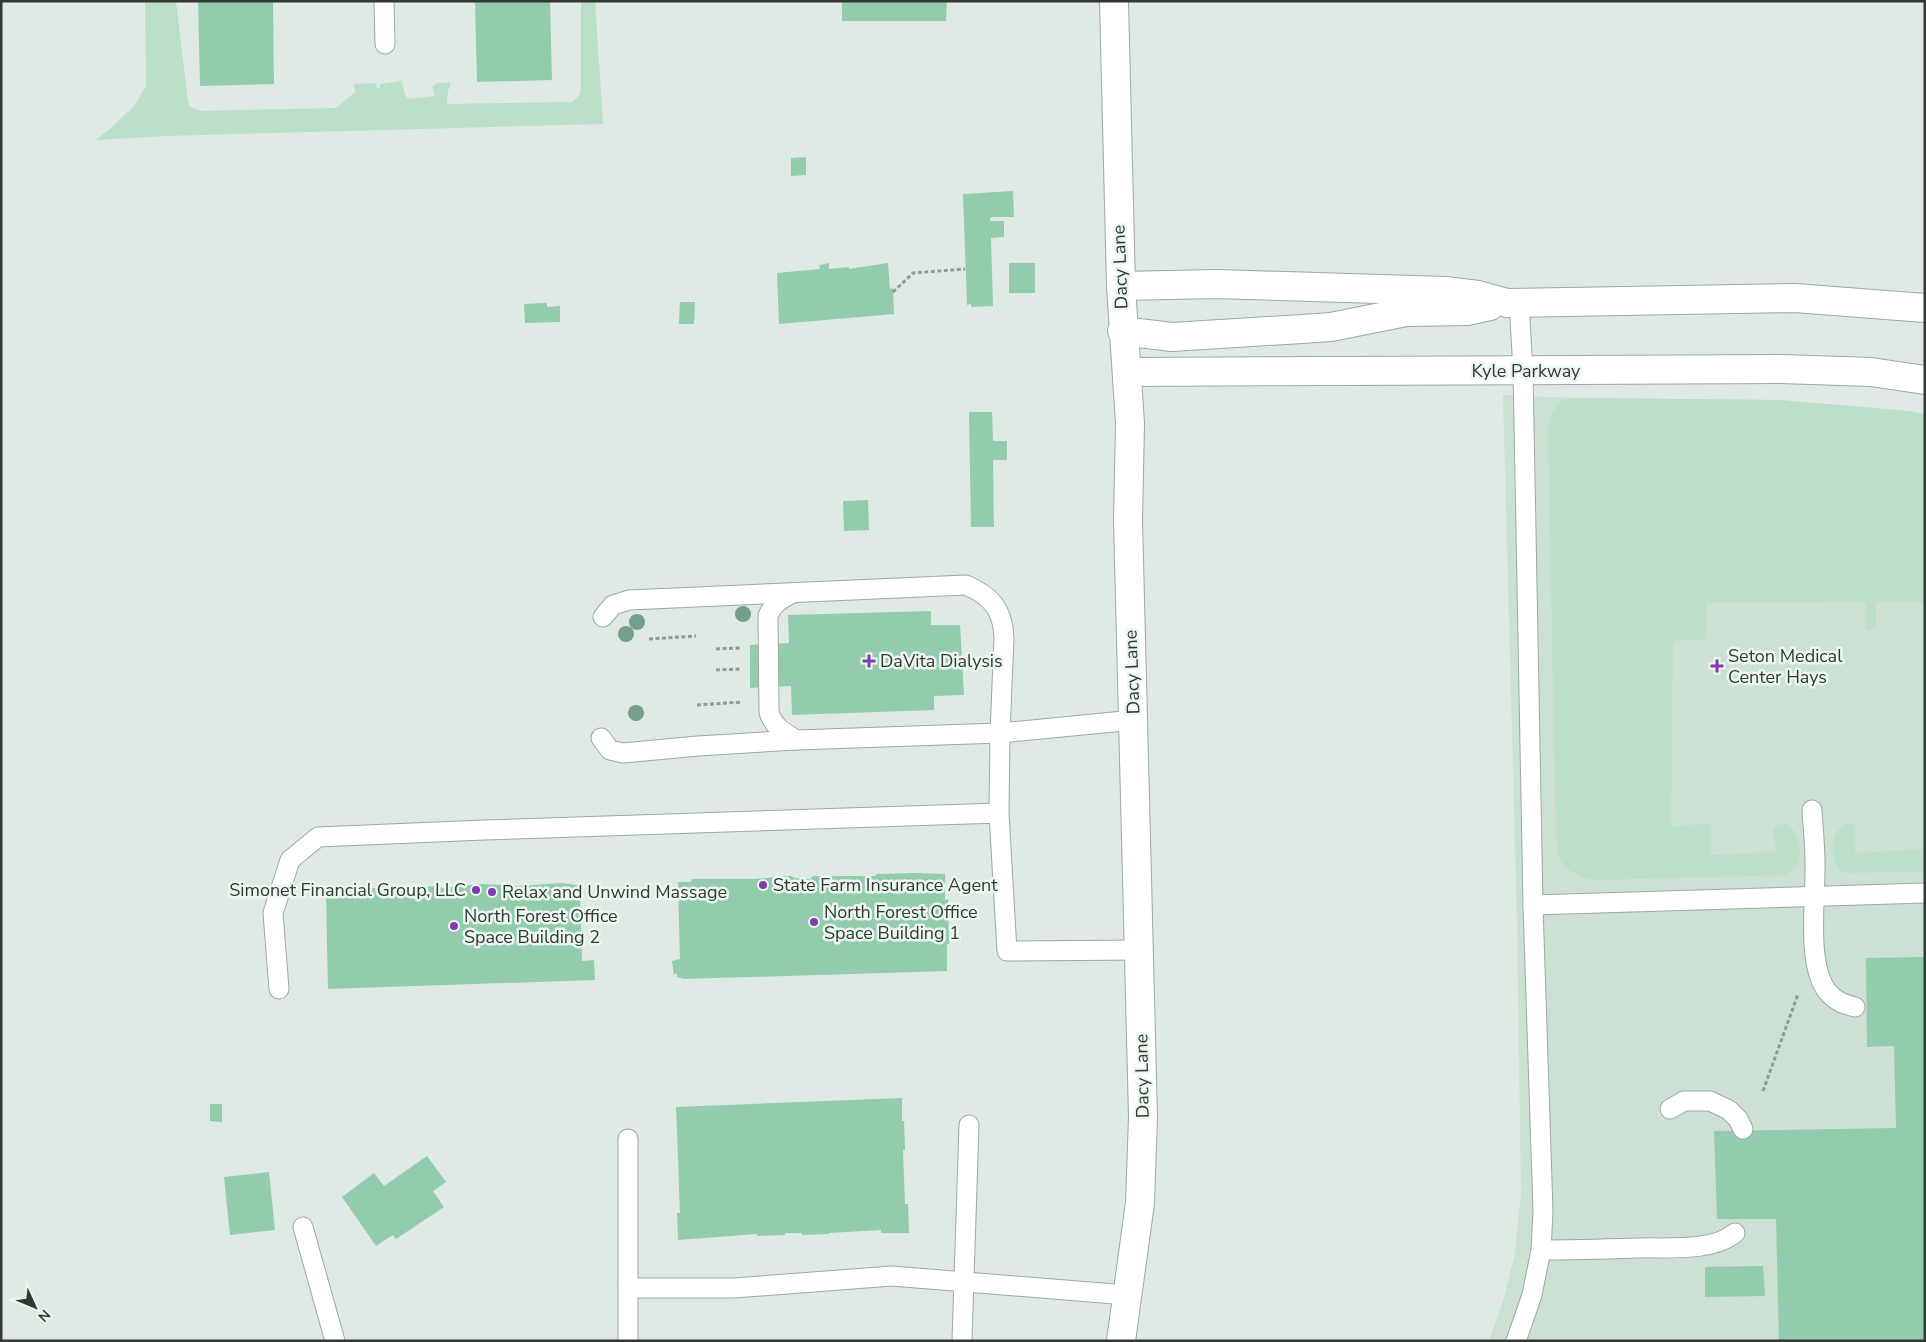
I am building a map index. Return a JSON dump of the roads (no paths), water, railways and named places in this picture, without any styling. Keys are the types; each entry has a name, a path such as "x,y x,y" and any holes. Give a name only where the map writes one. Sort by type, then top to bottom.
{"street":[{"name":"Dacy Lane","path":"1114,1 1120,286 1130,424 1128,520 1143,1117 1140,1203 1121,1341"},
{"path":"1120,286 1216,284 1445,291 1478,294 1513,302"},
{"path":"1122,331 1172,337 1331,327 1406,312 1467,311 1513,302 1794,298 1925,308"},
{"name":"Kyle Parkway","path":"1126,372 1782,369 1871,372 1925,380"}],"lane":[{"path":"384,1 385,44"},
{"path":"1513,302 1523,371 1533,905 1543,1212 1541,1250 1532,1295 1516,1341"},
{"path":"603,617 613,605 629,600 966,585 983,593 996,607 1003,622 999,813 1007,951 1140,950"},
{"path":"794,592 779,600 768,616 769,712 772,722 782,732 796,740"},
{"path":"601,738 610,750 623,753 796,740 1000,733 1134,720"},
{"path":"1812,810 1815,896 1813,942 1818,974 1826,990 1838,1002 1856,1008"},
{"path":"279,989 273,913 290,860 318,837 494,829 999,813"},
{"path":"1533,905 1925,893"},
{"path":"1670,1109 1684,1101 1710,1101 1729,1110 1738,1119 1743,1129"},
{"path":"962,1341 969,1125"},
{"path":"628,1139 628,1341"},
{"path":"303,1227 335,1341"},
{"path":"1541,1250 1682,1248 1715,1243 1728,1239 1736,1233"},
{"path":"628,1288 734,1288 892,1276 1127,1295"}],"place":[{"name":"DaVita Dialysis","path":"869,661"},
{"name":"Seton Medical Center Hays","path":"1717,666"},
{"name":"State Farm Insurance Agent","path":"763,885"},
{"name":"Simonet Financial Group, LLC","path":"476,890"},
{"name":"Relax and Unwind Massage","path":"492,892"},
{"name":"North Forest Office Space Building 1","path":"814,922"},
{"name":"North Forest Office Space Building 2","path":"454,926"}]}
